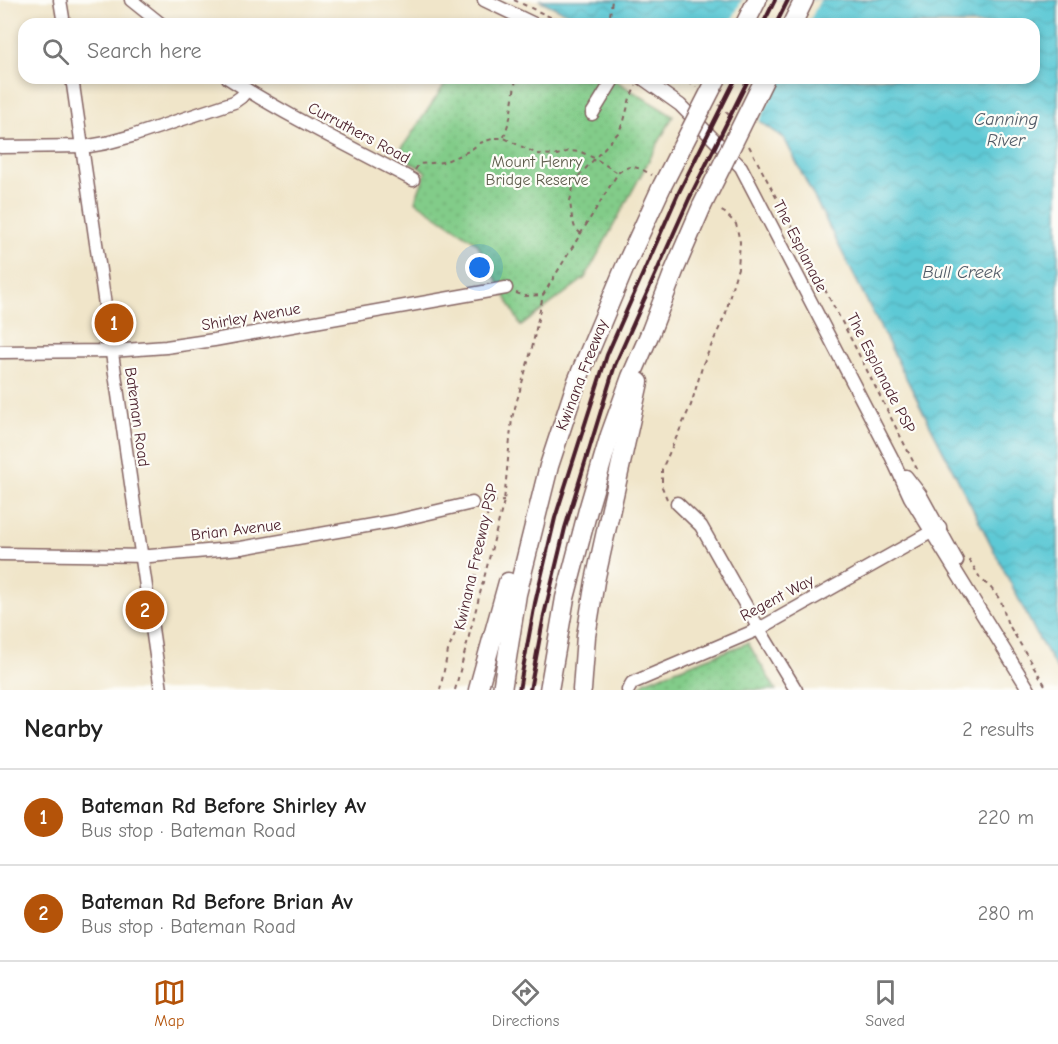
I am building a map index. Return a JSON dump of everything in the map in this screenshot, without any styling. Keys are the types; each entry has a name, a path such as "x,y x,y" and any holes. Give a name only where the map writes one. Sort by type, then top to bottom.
{"highway":[{"path":"748,18 757,0"},
{"path":"795,18 804,0"},
{"name":"Kwinana Freeway","path":"502,690 517,594 549,466 577,381 659,187 714,84"},
{"path":"549,690 565,598 610,435 674,271 708,206 762,84"},
{"path":"478,690 554,417 586,335 659,187"},
{"path":"582,690 586,636 595,581 651,331"}],"street":[{"path":"60,0 63,18"},
{"path":"131,0 154,18"},
{"path":"484,0 522,18"},
{"name":"Bateman Road","path":"73,84 161,690"},
{"name":"Curruthers Road","path":"238,84 413,180"},
{"path":"592,114 610,84"},
{"name":"The Esplanade","path":"650,84 680,105 741,167 892,458 920,494 936,530 954,554 972,595 1029,690"},
{"path":"0,147 82,146 106,143 234,102 241,98 247,90"},
{"name":"Shirley Avenue","path":"0,352 111,351 166,347 506,288"},
{"name":"Brian Avenue","path":"0,554 142,556 242,548 395,521 472,502"},
{"path":"677,503 701,526 796,690"},
{"name":"Regent Way","path":"628,690 632,683 759,629 936,530"}],"path":[{"path":"514,0 552,18"},
{"path":"610,18 612,0"},
{"path":"504,138 510,118 515,84"},
{"path":"581,235 575,228 572,218 570,201 573,188 577,178 618,134 630,98 638,84"},
{"path":"692,84 698,87"},
{"path":"714,100 735,122"},
{"path":"413,180 415,169 419,165 444,162 469,151 480,143 495,138 504,138 537,154 557,155 569,151 581,152 618,173 627,167 635,167 659,187"},
{"name":"The Esplanade PSP","path":"745,140 851,339 917,470"},
{"name":"Kwinana Freeway PSP","path":"455,690 504,501 512,418 532,348 543,295 618,173"},
{"path":"677,503 666,499 662,487 662,469 691,405 703,364 726,313 738,268 740,242 736,224 725,213 708,206"},
{"path":"506,288 525,296 543,295"},
{"path":"472,502 504,501"},
{"path":"440,690 448,651 472,591 489,510 487,507 472,502"},
{"path":"965,551 980,578 1001,601 1007,622 1048,690"}],"green space":[{"name":"Mount Henry Bridge Reserve","path":"445,84 621,84 673,116 585,278 521,326 477,243 415,201 426,172 398,154"},
{"path":"748,643 776,690 637,690 646,681"}],"water":[{"name":"Bull Creek","path":"539,0 1058,0 1058,671 1040,641 784,138 706,84 1040,84 1040,18 577,18"}],"pier":[{"path":"742,0 820,0 811,18 733,18"},
{"path":"700,84 778,84 758,124"}],"railway":[{"path":"766,18 775,0"},
{"path":"779,18 788,0"},
{"path":"519,690 535,603 555,518 607,355 678,194 733,84"},
{"path":"530,690 544,615 565,528 615,365 689,199 746,84"}],"place":[{"name":"Bateman Rd Before Shirley Av","path":"114,323"},
{"name":"Bateman Rd Before Brian Av","path":"145,610"}],"water label":[{"name":"Canning River","path":"1006,129"}]}
